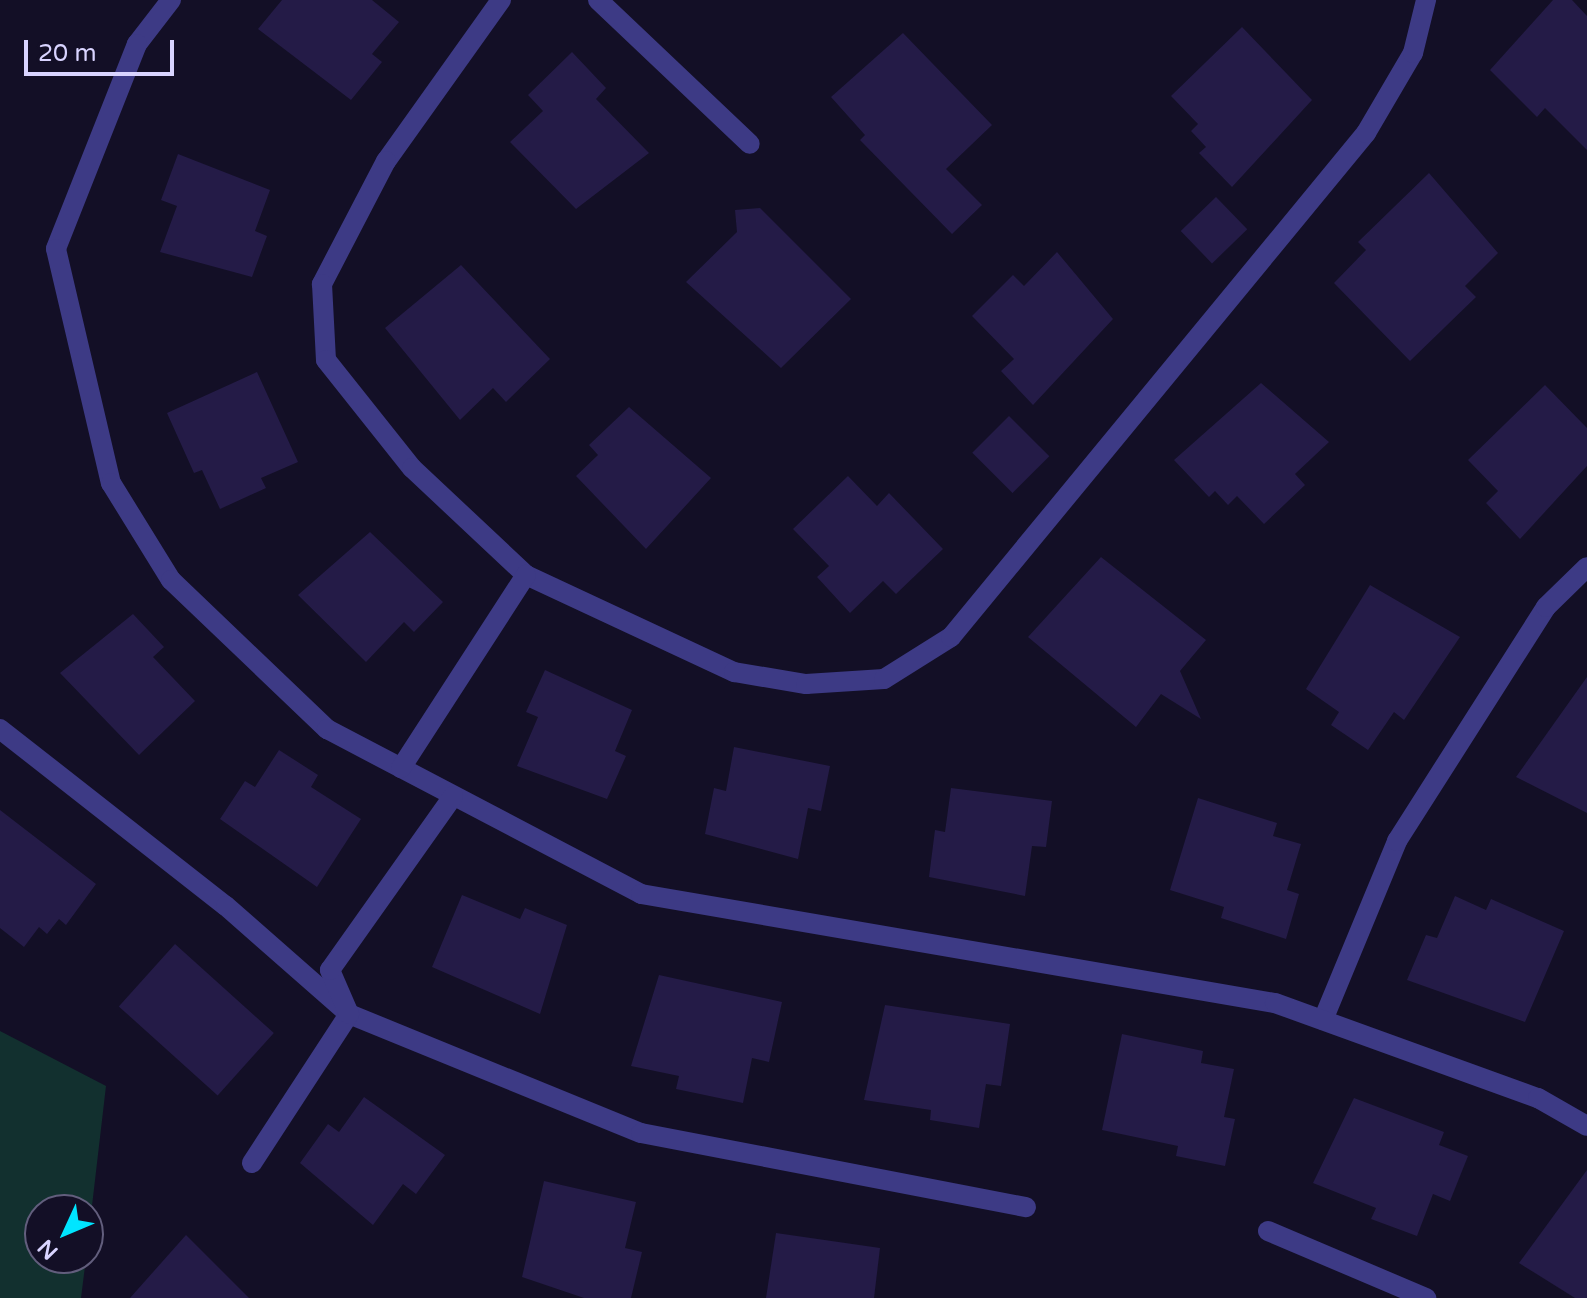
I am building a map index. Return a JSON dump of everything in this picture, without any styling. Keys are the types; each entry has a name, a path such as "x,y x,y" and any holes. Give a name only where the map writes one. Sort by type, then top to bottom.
{"street":[{"path":"171,0 137,44 56,249 111,483 171,580 327,729 641,894 1275,1003 1538,1098 1587,1126"},
{"path":"501,0 386,161 322,284 326,360 412,468 526,575 734,672 806,684 884,679 938,645 1016,564 1090,461 1366,133 1413,53 1426,0"},
{"path":"598,0 750,144"},
{"path":"1323,1020 1397,841 1546,607 1587,567"},
{"path":"401,768 526,575"},
{"path":"0,729 226,906 349,1014 641,1133 1026,1207"},
{"path":"349,1014 330,970 453,796"},
{"path":"252,1163 349,1014"},
{"path":"1268,1231 1426,1298"}],"green space":[{"path":"0,1031 106,1086 93,1194 24,1194 24,1274 84,1274 81,1298 0,1298"}],"building":[{"path":"282,0 372,0 399,22 372,54 382,62 351,100 258,29"},
{"path":"1553,0 1572,0 1587,16 1587,150 1545,108 1537,117 1490,70"},
{"path":"1242,27 1312,100 1232,187 1199,153 1206,147 1191,131 1198,124 1171,96"},
{"path":"903,33 992,125 946,169 982,205 952,234 860,140 865,135 831,97"},
{"path":"572,52 606,88 596,99 649,153 576,209 510,142 543,111 528,95"},
{"path":"178,154 270,190 255,231 267,236 252,277 160,252 177,206 161,200"},
{"path":"1429,173 1498,253 1465,286 1476,297 1410,361 1334,283 1366,250 1358,242"},
{"path":"1216,197 1247,229 1212,263 1181,231"},
{"path":"760,208 851,299 781,368 686,282 737,232 735,210"},
{"path":"1057,252 1113,319 1033,405 1001,371 1014,359 972,316 1013,275 1024,286"},
{"path":"461,265 550,359 506,402 493,388 460,420 385,328"},
{"path":"257,372 298,462 261,478 266,488 220,509 202,470 194,473 167,413"},
{"path":"1261,383 1329,442 1295,474 1305,485 1264,524 1237,496 1228,505 1215,491 1209,497 1174,460"},
{"path":"1545,385 1587,428 1587,466 1520,539 1486,503 1498,491 1468,460"},
{"path":"629,407 711,478 646,549 576,476 598,455 589,445"},
{"path":"1009,416 1049,456 1013,493 972,453"},
{"path":"848,476 877,506 889,493 943,549 896,594 883,581 850,613 817,577 829,566 793,529"},
{"path":"370,532 443,602 414,632 404,622 366,662 298,595"},
{"path":"1101,557 1206,640 1180,671 1201,719 1161,694 1136,727 1028,637"},
{"path":"1370,585 1460,637 1404,720 1394,712 1368,750 1331,725 1339,712 1306,689"},
{"path":"133,614 164,647 153,657 195,701 139,755 60,673"},
{"path":"545,670 632,710 615,751 626,756 607,799 517,766 538,717 526,712"},
{"path":"1587,677 1587,813 1516,777"},
{"path":"734,747 830,766 821,811 808,808 798,859 705,834 714,788 726,791"},
{"path":"279,750 318,775 311,787 361,819 317,887 220,819 245,781 255,787"},
{"path":"951,788 1052,801 1046,847 1032,846 1025,896 929,877 935,830 945,832"},
{"path":"1198,798 1277,823 1273,836 1301,844 1287,890 1299,894 1286,939 1221,918 1224,907 1170,890"},
{"path":"0,810 96,884 66,925 59,919 47,934 39,927 24,947 0,928"},
{"path":"462,895 520,919 525,908 567,925 540,1014 432,967"},
{"path":"1455,896 1486,910 1491,899 1564,931 1525,1022 1407,980 1426,935 1437,938"},
{"path":"175,944 274,1033 218,1095 119,1006"},
{"path":"659,975 782,1002 769,1062 752,1058 743,1103 676,1089 679,1076 631,1066"},
{"path":"885,1005 1010,1024 1001,1086 986,1084 979,1128 930,1120 931,1110 864,1100"},
{"path":"1122,1034 1203,1051 1201,1063 1234,1069 1224,1117 1235,1119 1225,1166 1176,1156 1178,1146 1102,1130"},
{"path":"364,1097 445,1155 416,1194 403,1184 373,1225 300,1163 328,1124 339,1132"},
{"path":"1354,1098 1444,1132 1439,1145 1468,1156 1450,1201 1433,1194 1417,1236 1371,1219 1376,1208 1313,1183"},
{"path":"1587,1170 1587,1298 1575,1298 1519,1263"},
{"path":"544,1181 636,1202 625,1248 642,1252 631,1298 584,1298 522,1277"},
{"path":"776,1233 880,1248 874,1298 766,1298"},
{"path":"186,1235 249,1298 130,1298"}]}
